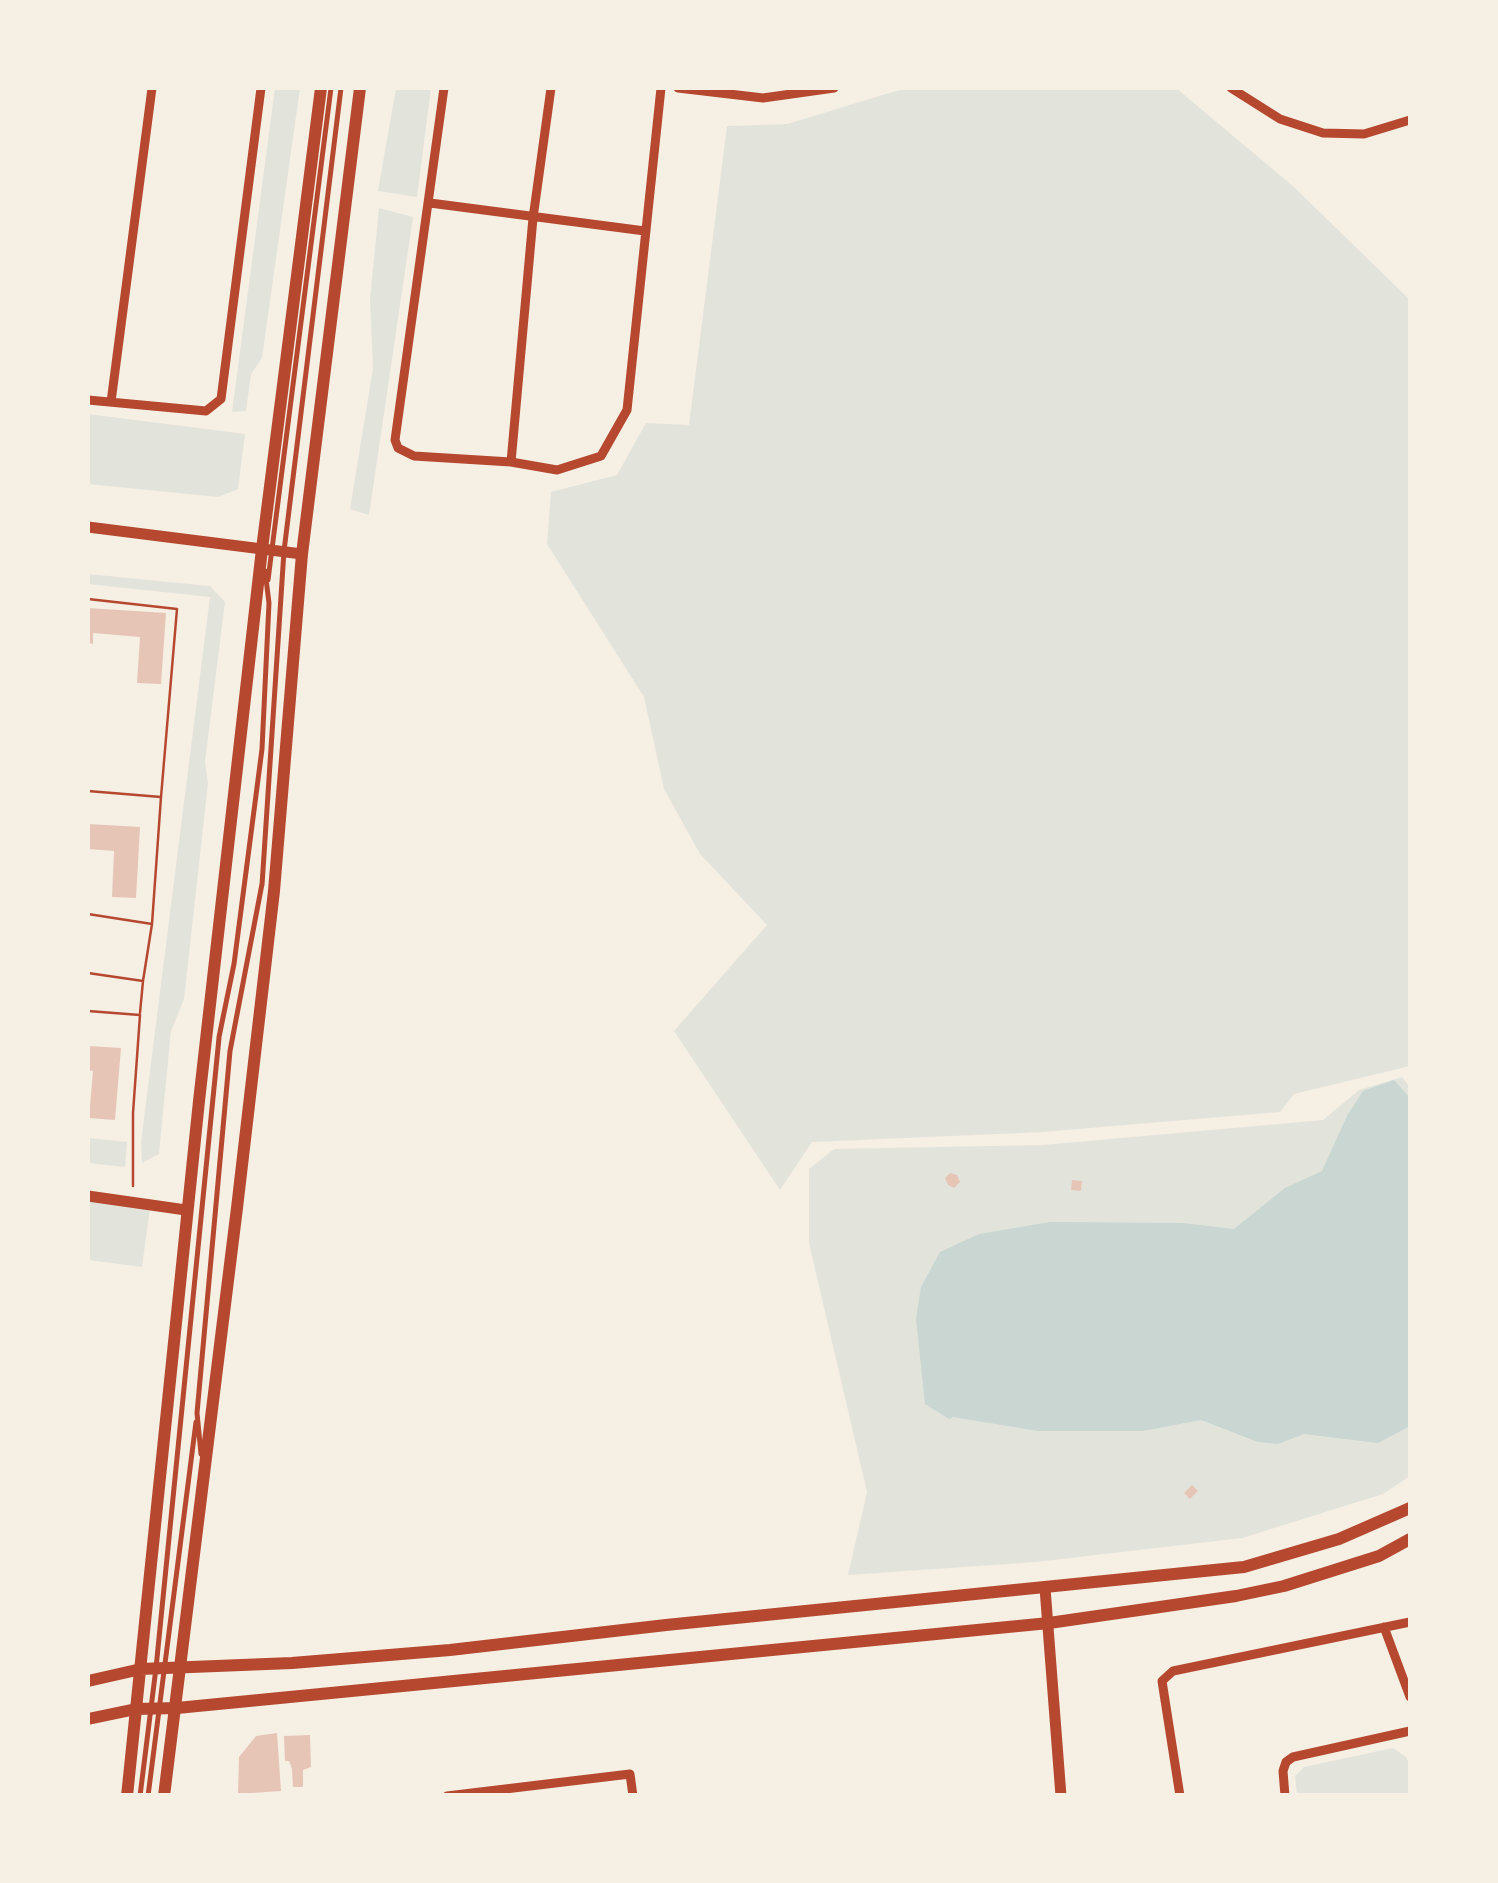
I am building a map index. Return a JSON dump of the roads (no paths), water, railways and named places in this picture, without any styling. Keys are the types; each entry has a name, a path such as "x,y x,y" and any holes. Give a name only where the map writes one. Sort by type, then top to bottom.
{"main road":[{"path":"127,1796 149,1708 154,1668 186,1210 273,550 320,88"},
{"path":"164,1796 238,1208 302,554 360,88"},
{"path":"88,1681 154,1668 292,1663 450,1650 1244,1567 1339,1540 1410,1508"},
{"path":"88,1718 149,1708 1049,1623 1284,1586 1379,1556 1410,1539"}],"street":[{"path":"111,402 152,88"},
{"path":"88,400 206,410 221,398 260,88"},
{"path":"444,88 395,440 398,448 414,456 512,462 557,470 602,456 626,410 661,88"},
{"path":"512,462 533,218 551,88"},
{"path":"678,88 764,93 834,88"},
{"path":"1231,88 1280,119 1322,133 1364,134 1410,120"},
{"path":"430,202 646,231"},
{"path":"88,527 302,554"},
{"path":"88,1196 186,1210"},
{"path":"1045,1588 1061,1796"},
{"path":"1180,1796 1162,1681 1173,1671 1410,1622"},
{"path":"1384,1627 1410,1697"},
{"path":"1286,1796 1283,1771 1293,1756 1410,1731"},
{"path":"447,1796 630,1774 633,1796"}],"lane":[{"path":"262,884 273,550 331,88"},
{"path":"140,1796 219,1038 234,964 262,749 267,586 340,88"},
{"path":"154,1668 197,1412 230,1051 262,884 277,838"},
{"path":"198,1101 219,1038"},
{"path":"197,1412 203,1472"},
{"path":"148,1796 149,1708"}]}
